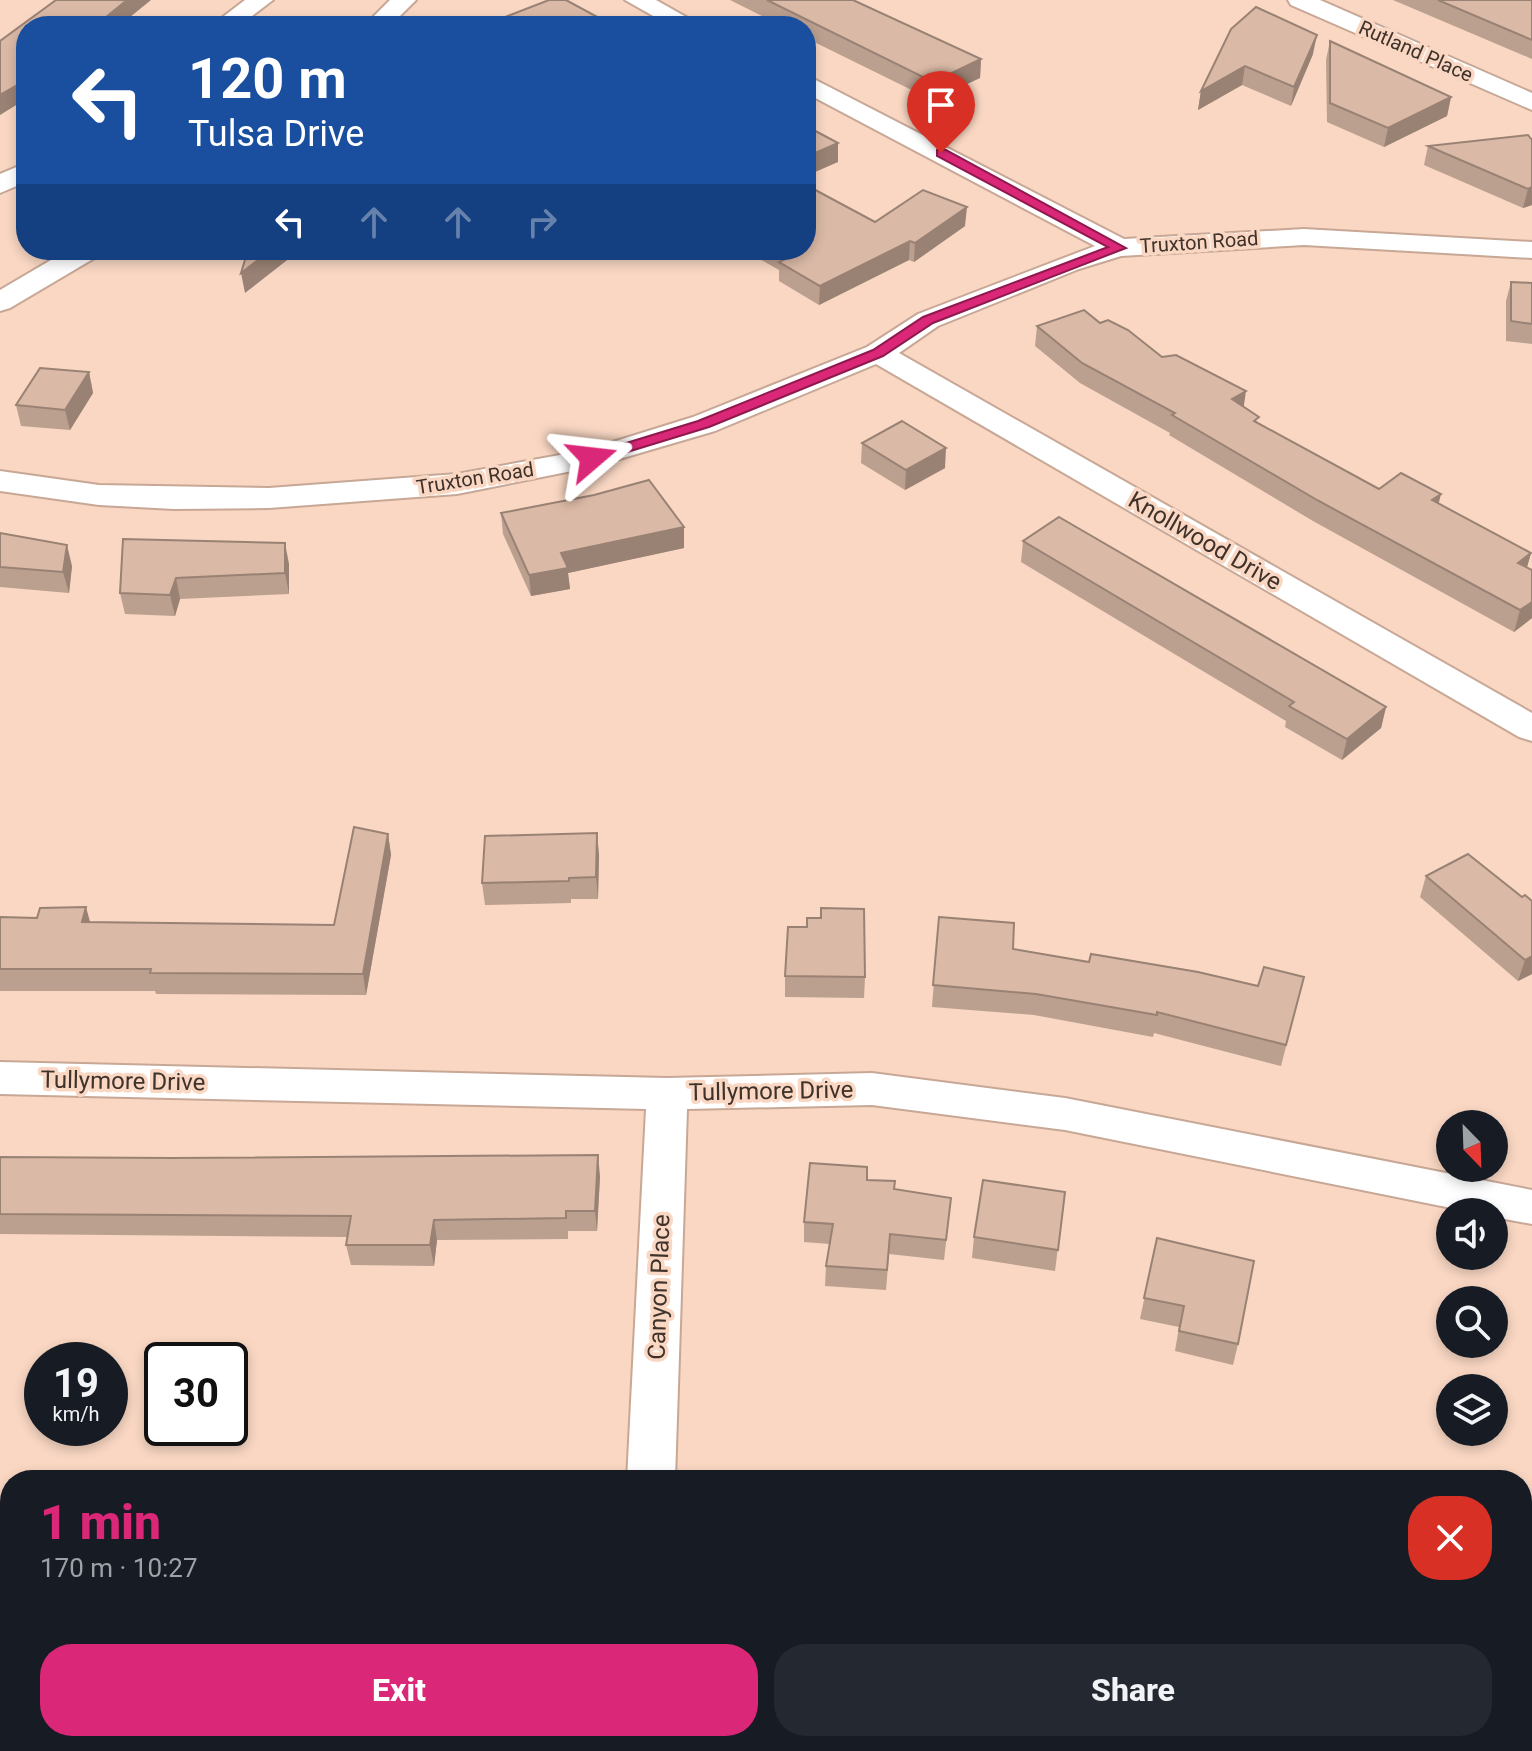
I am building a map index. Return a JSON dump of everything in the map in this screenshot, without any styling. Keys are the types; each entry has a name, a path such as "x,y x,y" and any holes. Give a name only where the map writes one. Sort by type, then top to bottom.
{"street":[{"path":"238,16 261,0"},
{"path":"387,16 404,0"},
{"path":"637,0 670,16"},
{"name":"Rutland Place","path":"1300,0 1532,102"},
{"path":"816,88 1119,248"},
{"name":"Truxton Road","path":"0,481 99,495 174,499 269,498 457,484 592,458 704,424 878,353 928,320 1069,263 1119,248 1304,237 1532,250"},
{"path":"0,302 71,260"},
{"name":"Knollwood Drive","path":"878,353 1532,729"},
{"name":"Tullymore Drive","path":"0,1078 667,1094 872,1089 1050,1112 1532,1207"},
{"name":"Canyon Place","path":"651,1470 667,1094"}],"building":[{"path":"56,0 127,0 107,16 34,16"},
{"path":"549,0 566,0 596,16 508,16"},
{"path":"767,0 853,0 981,59 933,82 816,24 816,16 799,16"},
{"path":"1438,0 1532,0 1532,40"},
{"path":"1256,7 1317,35 1294,87 1245,66 1201,91 1231,29"},
{"path":"16,29 16,86 0,95 0,41"},
{"path":"1330,41 1451,97 1388,128 1330,103"},
{"path":"816,131 838,143 816,153"},
{"path":"1528,135 1532,140 1532,187 1528,189 1428,146"},
{"path":"816,190 875,222 923,190 967,207 915,243 910,241 820,286 779,262 816,260"},
{"path":"245,260 258,260 241,273"},
{"path":"1511,282 1532,283 1532,324 1511,321"},
{"path":"1084,310 1100,323 1108,320 1128,330 1162,357 1176,355 1246,391 1232,399 1259,417 1254,421 1379,489 1401,473 1441,494 1432,500 1531,553 1518,563 1532,570 1532,602 1520,610 1317,500 1172,415 1175,413 1082,363 1037,326"},
{"path":"40,368 89,372 65,410 16,405"},
{"path":"902,421 946,448 906,470 862,443"},
{"path":"649,480 684,527 561,553 568,568 529,575 501,513 594,495"},
{"path":"1059,517 1386,707 1347,739 1289,706 1294,702 1023,541"},
{"path":"0,533 67,545 63,572 0,567"},
{"path":"123,539 285,543 285,573 176,578 170,595 120,593"},
{"path":"354,827 388,834 363,974 0,969 0,917 37,918 40,908 86,907 82,922 334,925"},
{"path":"597,833 596,877 569,878 569,881 482,883 485,836"},
{"path":"1468,854 1522,897 1525,895 1532,901 1532,956 1525,960 1426,876"},
{"path":"821,908 864,909 865,977 785,976 788,927 807,927 807,918 821,918"},
{"path":"939,917 1014,923 1013,949 1089,962 1091,954 1198,972 1258,986 1264,967 1304,977 1286,1045 1157,1012 1157,1015 1036,994 933,985"},
{"path":"598,1155 595,1211 566,1211 566,1218 434,1220 430,1245 346,1245 351,1216 0,1214 0,1157"},
{"path":"810,1163 867,1167 867,1180 895,1181 894,1189 951,1198 946,1240 890,1234 887,1270 826,1266 833,1224 804,1222"},
{"path":"983,1180 1065,1192 1058,1250 974,1237"},
{"path":"1157,1238 1254,1261 1238,1344 1179,1331 1184,1306 1144,1298"}],"route":[{"path":"592,458 704,424 878,353 928,320 1069,263 1119,248 941,153"}]}
